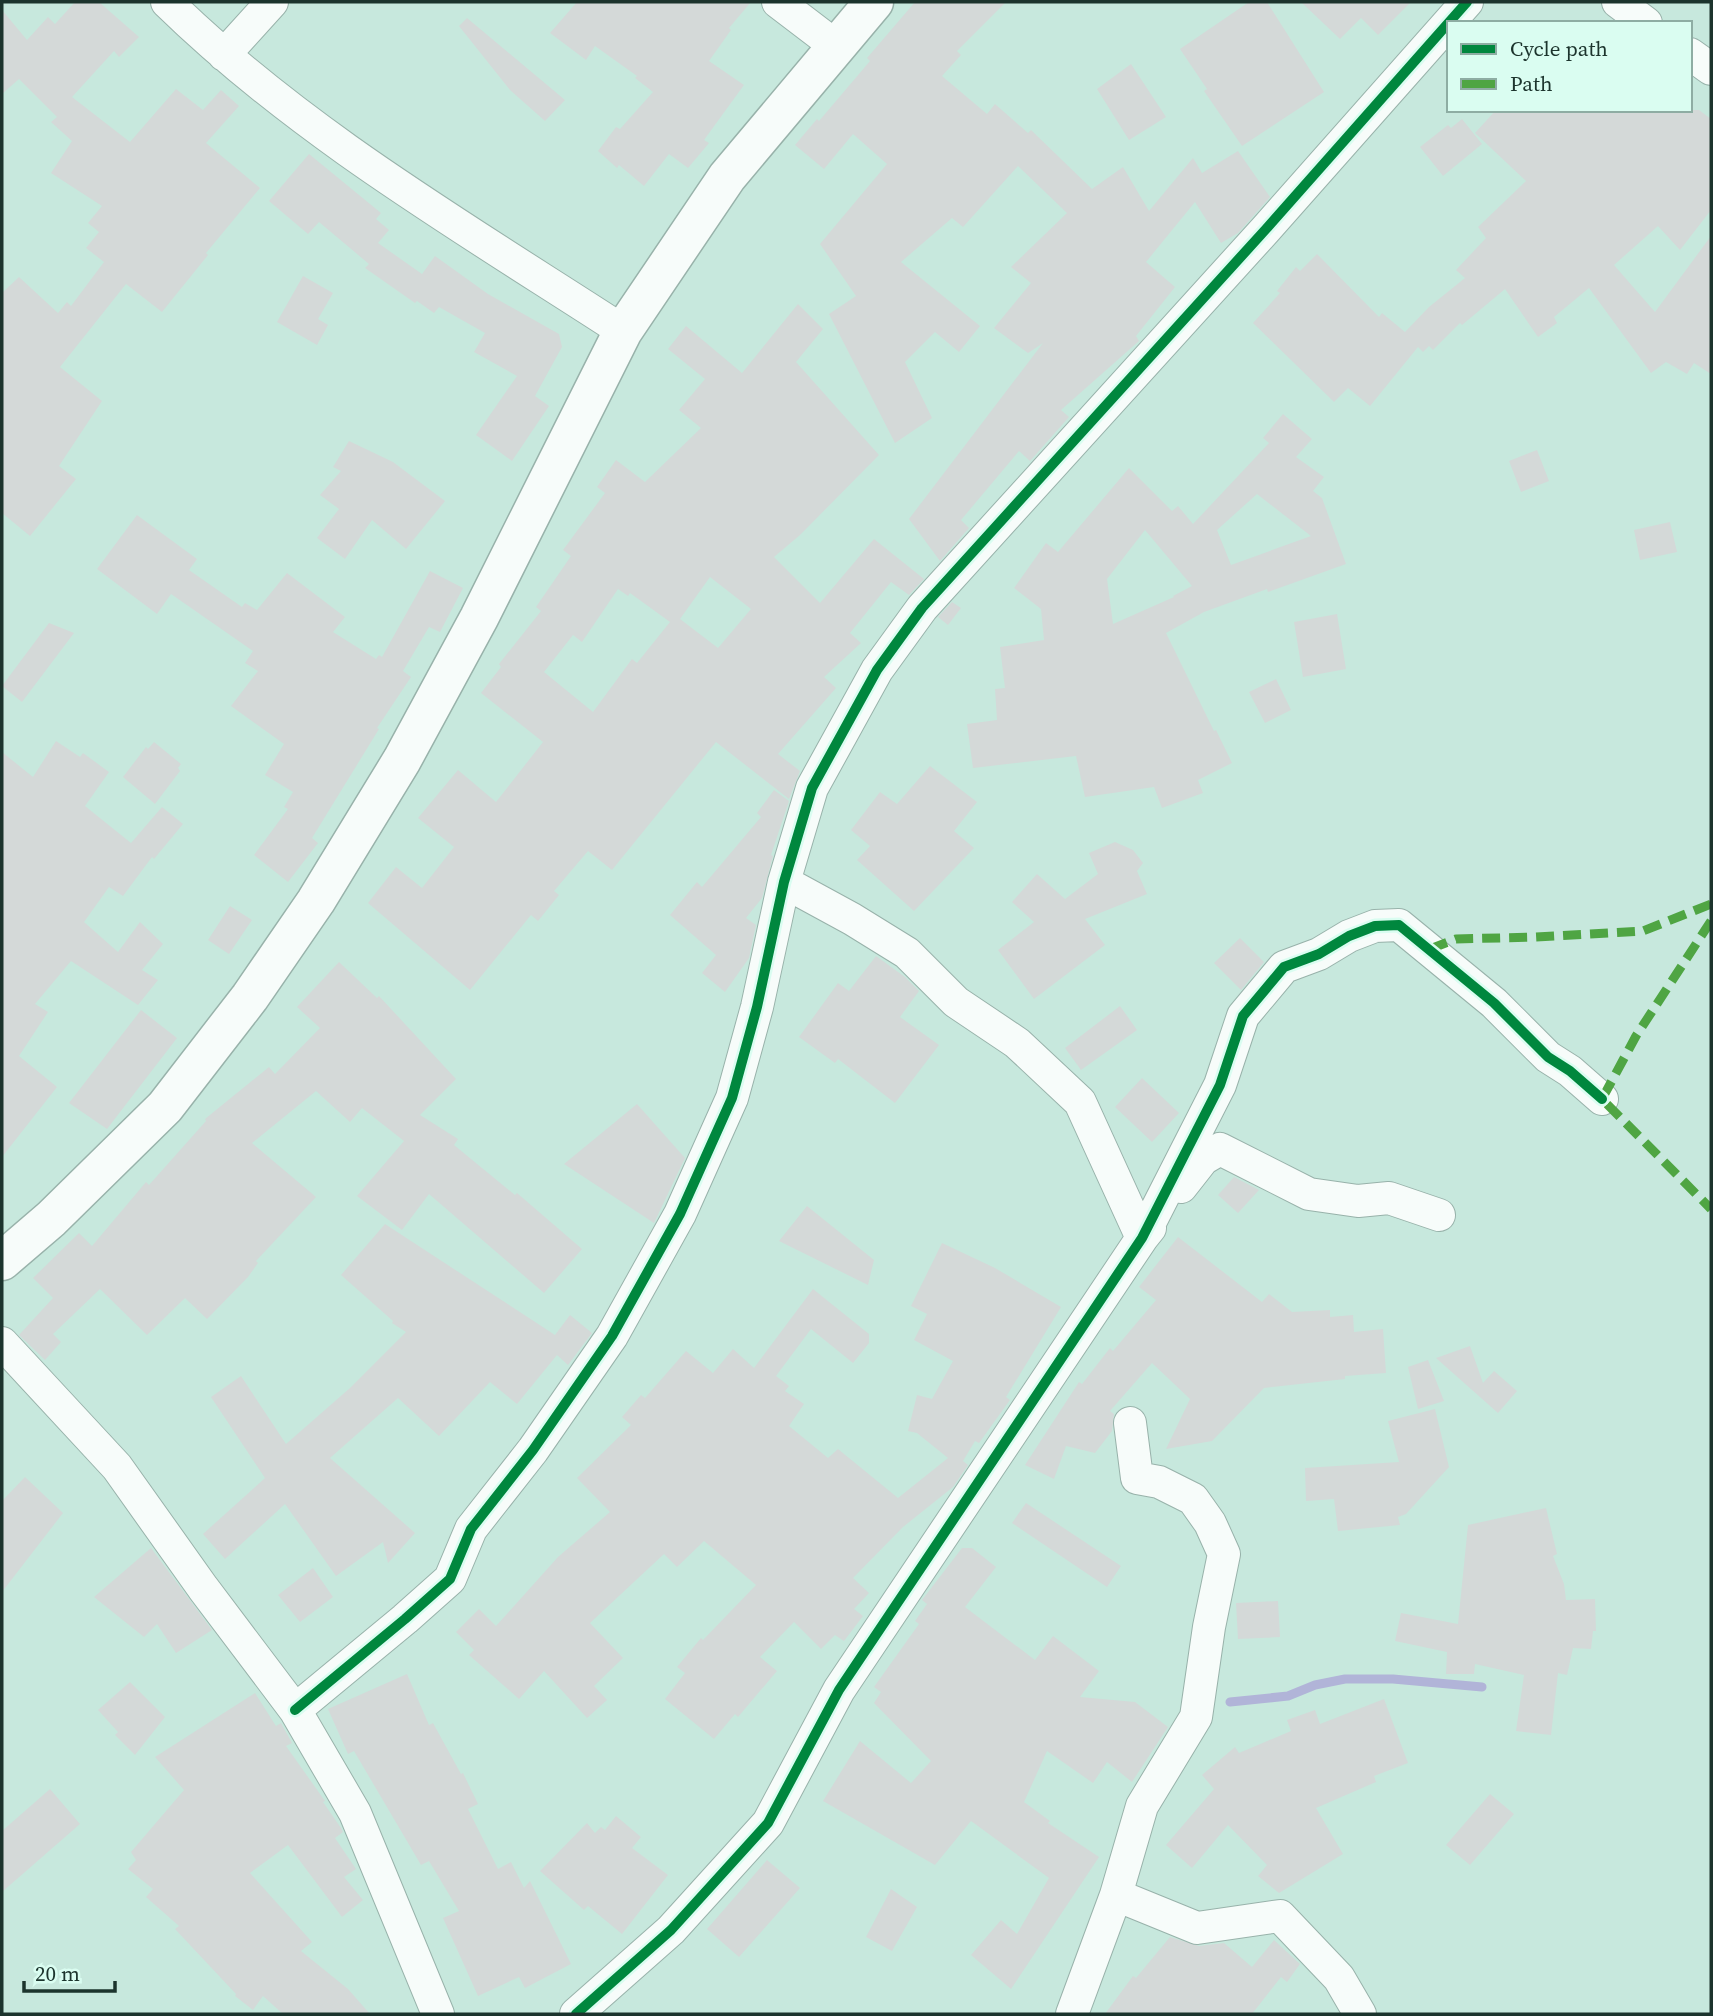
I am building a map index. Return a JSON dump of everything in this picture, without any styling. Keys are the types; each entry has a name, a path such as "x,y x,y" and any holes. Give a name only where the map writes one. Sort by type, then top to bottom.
{"street":[{"path":"167,2 224,55 320,131 623,331"},
{"path":"224,55 272,2"},
{"path":"778,2 837,47"},
{"path":"2,1261 51,1219 165,1107 250,998 316,901 402,760 623,331 727,177 874,2"},
{"path":"1450,21 1467,2"},
{"path":"1618,2 1643,21"},
{"path":"295,1710 450,1578 471,1529 533,1450 612,1336 680,1214 732,1098 757,1007 783,882 812,788 877,670 922,608 1447,24"},
{"path":"1692,55 1711,69"},
{"path":"783,882 908,953 956,1002 1017,1043 1080,1102 1142,1238"},
{"path":"1142,1238 1220,1085 1243,1016 1284,967 1319,954 1349,936 1375,926 1399,925 1494,1003 1548,1056 1602,1099"},
{"path":"576,2014 671,1930 768,1824 839,1690 1142,1238 1203,1159 1220,1149 1309,1194 1358,1201 1389,1198 1439,1215"},
{"path":"2,1343 117,1467 295,1710 355,1813 438,2014"},
{"path":"1073,2014 1116,1895 1142,1806 1196,1717 1209,1627 1224,1555 1210,1523 1193,1499 1159,1482 1137,1478 1130,1423"},
{"path":"1116,1895 1197,1928 1280,1916 1339,1978 1360,2014"}],"building":[{"path":"75,2 99,2 139,37 119,57 114,51 72,97 130,142 176,89 203,110 221,90 239,106 206,143 260,188 162,312 126,284 60,367 102,401 59,466 76,479 30,536 2,513 2,293 19,277 58,313 67,302 71,306 104,262 86,248 99,232 88,223 102,206 51,173 72,141 51,122 57,117 19,79 2,94 2,10 27,40 48,17 55,24"},
{"path":"577,2 751,2 729,28 731,30 709,61 744,85 704,140 709,143 688,168 669,154 644,186 598,151 616,127 620,129 653,92 635,78 637,76 595,46 586,60 550,33"},
{"path":"915,2 1006,2 957,51 961,55 942,76 987,114 995,104 1028,133 1031,130 1092,189 1123,167 1149,211 1193,158 1202,173 1238,151 1270,197 1238,233 1221,243 1195,202 1146,262 1175,287 1136,336 1139,341 1061,410 1069,417 1030,461 1019,451 961,520 969,528 940,561 909,519 1043,343 1028,353 994,328 1031,283 1011,267 1067,213 1018,166 963,227 952,218 901,262 980,326 959,352 935,332 905,362 932,418 895,443 829,314 856,296 820,244 887,164 853,134 824,169 795,145 870,61 867,58"},
{"path":"1249,2 1267,2 1324,92 1242,146 1204,91 1207,89 1180,49"},
{"path":"1301,2 1411,2 1378,35 1361,18 1340,39"},
{"path":"467,18 565,100 545,121 510,90 459,26"},
{"path":"1131,64 1166,117 1129,140 1097,89"},
{"path":"1699,110 1711,119 1711,210 1680,250 1658,226 1614,265 1655,312 1711,236 1711,374 1694,363 1687,374 1666,362 1651,373 1589,288 1554,317 1557,323 1538,337 1505,289 1462,325 1460,323 1433,350 1429,346 1423,352 1418,347 1370,406 1348,388 1334,402 1253,323 1280,293 1277,291 1296,267 1300,271 1317,254 1379,317 1382,313 1405,332 1429,307 1465,278 1456,270 1486,238 1478,227 1526,181 1475,133 1494,112"},
{"path":"1462,119 1482,144 1443,176 1420,147 1448,125 1451,128"},
{"path":"309,154 381,213 376,219 389,230 378,243 422,274 435,256 488,294 559,334 562,347 535,396 549,406 512,461 476,435 517,376 474,352 485,333 439,307 434,313 417,301 415,303 365,268 369,264 319,222 308,234 269,201"},
{"path":"303,276 333,293 318,319 328,325 317,345 277,322"},
{"path":"798,304 823,329 796,362 879,455 800,535 774,557 820,603 874,539 924,579 909,595 891,582 850,633 861,643 824,677 836,688 778,754 800,771 789,799 716,742 612,870 588,851 554,891 559,895 538,921 531,915 470,990 368,903 396,867 422,888 454,847 418,818 458,770 496,802 543,742 481,693 501,667 499,664 541,611 536,607 571,556 563,550 605,493 597,487 616,460 645,482 701,428 679,410 705,379 668,349 686,326 742,373","holes":["710,577 751,609 718,648 680,619","618,589 628,596 630,593 670,622 637,663 632,659 593,712 544,672 573,635 582,642"]},
{"path":"1283,414 1312,439 1296,457 1324,477 1313,491 1322,498 1346,564 1204,612 1166,633 1232,763 1198,780 1203,793 1162,808 1154,787 1085,797 1076,756 973,768 967,724 997,720 995,689 1005,688 1000,647 1044,640 1041,609 1014,588 1046,543 1058,552 1129,468 1172,511 1178,506 1193,524 1269,443 1263,438","holes":["1257,494 1311,536 1231,565 1217,530","1145,530 1192,586 1174,597 1113,624 1107,579"]},
{"path":"349,441 393,462 445,501 406,549 372,520 345,559 317,538 339,509 320,495 341,471 333,467"},
{"path":"1537,450 1549,481 1521,492 1509,461"},
{"path":"137,515 197,559 189,570 242,607 245,603 257,610 287,573 345,617 333,632 376,659 379,655 382,657 430,571 463,588 440,632 429,627 403,671 411,677 377,728 379,729 312,838 318,843 288,882 254,855 288,809 284,807 293,792 265,775 284,744 231,706 258,671 245,663 253,651 171,594 157,614 97,569"},
{"path":"1670,522 1677,552 1640,560 1634,530"},
{"path":"952,602 961,608 948,625 938,617"},
{"path":"1337,614 1346,669 1303,677 1294,622"},
{"path":"49,623 74,633 22,702 2,686"},
{"path":"1276,679 1291,710 1265,723 1249,692"},
{"path":"56,741 80,757 83,753 109,772 85,806 131,843 162,807 183,824 154,859 152,857 123,896 109,887 84,922 118,952 140,922 163,944 142,970 158,980 138,1005 71,961 35,1004 48,1012 19,1056 57,1087 2,1157 2,752 33,777"},
{"path":"154,742 181,764 178,768 180,771 155,804 123,777 146,747 148,749"},
{"path":"930,766 977,802 954,831 974,848 914,911 857,860 870,846 851,830 880,792 897,804"},
{"path":"774,790 789,801 771,855 773,856 762,898 746,918 756,925 749,958 725,992 702,973 716,955 670,915 697,882 702,887 761,817 757,813"},
{"path":"1115,842 1133,850 1143,863 1137,871 1147,894 1085,919 1105,945 1034,999 998,950 1034,922 1012,902 1037,874 1065,899 1098,874 1089,853"},
{"path":"230,906 252,920 229,954 208,940"},
{"path":"1240,938 1264,962 1241,990 1214,963"},
{"path":"876,956 919,991 900,1017 939,1045 895,1103 838,1059 835,1063 799,1037 838,983 849,991"},
{"path":"339,962 377,998 379,996 456,1079 420,1115 458,1139 454,1145 515,1195 517,1193 582,1249 544,1293 429,1194 402,1230 357,1196 404,1141 362,1108 350,1122 316,1091 252,1143 316,1197 256,1261 258,1263 248,1277 207,1319 185,1298 147,1335 100,1289 53,1334 61,1342 45,1360 19,1335 53,1298 33,1278 79,1233 92,1246 146,1182 149,1185 205,1119 269,1067 275,1074 320,1028 297,1007"},
{"path":"1120,1006 1137,1030 1081,1070 1065,1048"},
{"path":"141,1010 177,1038 107,1129 69,1103"},
{"path":"1142,1078 1179,1113 1152,1142 1115,1107"},
{"path":"637,1104 685,1158 654,1223 564,1164"},
{"path":"1234,1177 1259,1190 1238,1213 1218,1195"},
{"path":"807,1206 874,1260 868,1285 779,1241"},
{"path":"385,1224 555,1335 570,1315 592,1333 568,1365 557,1355 517,1404 490,1382 439,1436 398,1398 330,1458 415,1533 388,1563 383,1542 336,1576 285,1504 225,1559 203,1534 265,1478 211,1397 241,1376 286,1444 350,1388 406,1332 392,1323 393,1321 341,1275"},
{"path":"1178,1237 1262,1302 1269,1294 1292,1312 1330,1310 1330,1317 1353,1315 1354,1332 1383,1329 1386,1373 1264,1388 1212,1441 1166,1449 1190,1399 1152,1363 1110,1411 1114,1414 1112,1431 1095,1453 1066,1446 1054,1479 1025,1465 1079,1382 1082,1384 1110,1348 1113,1351 1156,1300 1139,1287"},
{"path":"942,1243 995,1268 1061,1307 1006,1397 1010,1400 979,1443 975,1441 963,1461 968,1465 953,1487 903,1527 853,1578 869,1593 854,1609 863,1616 844,1641 835,1635 821,1649 794,1622 760,1657 777,1671 738,1717 735,1714 714,1739 665,1699 685,1673 677,1667 701,1638 703,1640 756,1585 704,1541 677,1567 664,1554 590,1623 623,1658 594,1686 607,1700 587,1718 544,1671 519,1699 469,1655 474,1650 456,1632 479,1609 496,1626 558,1557 610,1512 577,1478 631,1425 622,1417 641,1395 645,1398 686,1351 713,1373 733,1349 754,1368 813,1289 869,1334 869,1343 853,1363 811,1329 776,1376 789,1386 785,1391 804,1404 789,1426 828,1458 838,1449 898,1498 948,1458 917,1433 908,1431 917,1395 932,1399 953,1361 914,1340 927,1314 911,1306"},
{"path":"1470,1346 1483,1383 1494,1371 1517,1391 1498,1413 1436,1358"},
{"path":"1428,1360 1444,1401 1418,1409 1408,1367"},
{"path":"1435,1409 1449,1467 1406,1514 1398,1517 1400,1525 1338,1531 1334,1499 1306,1501 1305,1468 1399,1462 1388,1421"},
{"path":"25,1477 63,1513 2,1592 2,1501"},
{"path":"1026,1503 1121,1566 1107,1587 1012,1523"},
{"path":"1546,1508 1557,1554 1553,1556 1564,1584 1566,1600 1595,1599 1596,1631 1593,1631 1591,1649 1573,1648 1567,1675 1558,1673 1551,1735 1516,1731 1524,1675 1475,1664 1474,1674 1446,1674 1447,1652 1395,1641 1401,1613 1458,1624 1468,1525"},
{"path":"151,1548 212,1630 176,1653 157,1624 144,1637 94,1597"},
{"path":"962,1548 972,1548 996,1567 965,1607 1035,1660 1053,1636 1099,1671 1080,1697 1135,1702 1168,1727 1132,1782 1107,1762 1093,1783 1047,1751 1024,1802 1050,1821 1048,1823 1099,1857 1011,1989 971,1955 1001,1920 1017,1934 1049,1878 971,1821 935,1865 823,1801 860,1741 911,1783 931,1761 874,1703 881,1692 874,1687 919,1624 915,1621 927,1604 922,1600"},
{"path":"313,1568 333,1597 300,1622 278,1595"},
{"path":"1278,1601 1280,1637 1238,1639 1236,1603"},
{"path":"407,1674 429,1725 433,1723 478,1804 468,1809 498,1869 511,1862 524,1888 530,1881 571,1964 525,1988 519,1977 478,1996 443,1918 459,1911 429,1861 421,1865 354,1751 348,1754 328,1709"},
{"path":"130,1682 165,1717 135,1755 115,1735 118,1732 98,1710"},
{"path":"255,1693 276,1726 281,1723 292,1743 286,1746 341,1828 343,1832 335,1838 356,1869 344,1877 363,1900 342,1917 288,1845 250,1873 312,1942 301,1951 348,1989 370,2014 283,2014 263,1996 253,2010 235,1996 175,1929 179,1926 146,1897 153,1889 128,1869 136,1860 131,1852 184,1790 155,1757"},
{"path":"1384,1699 1408,1763 1374,1776 1376,1782 1316,1808 1343,1854 1279,1893 1258,1876 1267,1865 1228,1825 1192,1868 1166,1845 1214,1789 1202,1775 1235,1747 1239,1753 1291,1731 1287,1720 1315,1710 1320,1724"},
{"path":"50,1789 80,1824 2,1892 2,1831"},
{"path":"1490,1794 1514,1814 1470,1865 1446,1845"},
{"path":"616,1816 641,1837 632,1848 668,1875 622,1934 588,1906 584,1910 540,1871 587,1823 595,1833 601,1827 605,1830"},
{"path":"767,1860 800,1888 739,1957 707,1929"},
{"path":"891,1889 917,1907 892,1951 866,1937"},
{"path":"1170,1937 1199,1946 1224,1943 1252,1967 1274,1940 1300,1964 1287,1982 1281,1977 1252,2014 1105,2014 1133,1976 1136,1978"}],"waterway":[{"path":"1230,1702 1288,1696 1315,1685 1345,1679 1393,1679 1482,1687"}],"marked path":[{"path":"1430,949 1456,939 1643,931 1711,904"},
{"path":"1711,921 1636,1036 1602,1099 1711,1209"}],"cycle path":[{"path":"1450,21 1467,2"},
{"path":"295,1710 450,1579 471,1529 533,1450 612,1336 680,1214 732,1098 757,1007 784,882 812,788 877,670 922,608 1266,229 1447,25"},
{"path":"576,2014 671,1930 768,1823 839,1690 1142,1238 1220,1085 1243,1016 1284,967 1319,954 1349,936 1375,926 1399,925 1494,1003 1548,1057 1570,1071 1602,1099"}]}
